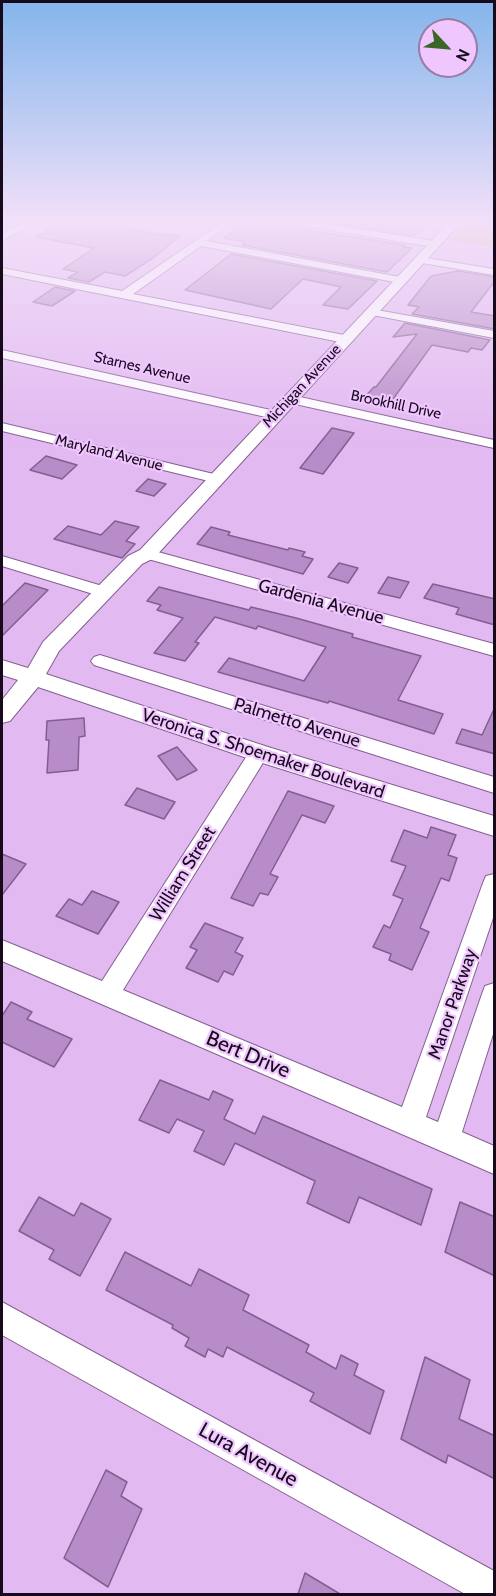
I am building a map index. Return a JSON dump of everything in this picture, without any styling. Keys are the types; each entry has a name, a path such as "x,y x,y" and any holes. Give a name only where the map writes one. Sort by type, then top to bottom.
{"street":[{"path":"112,293 345,339"},
{"path":"124,296 128,293"},
{"name":"Michigan Avenue","path":"2,715 32,679 51,646 135,560 147,554 388,293"},
{"path":"371,312 495,335"},
{"name":"Starnes Avenue","path":"2,354 275,415"},
{"name":"Brookhill Drive","path":"291,399 495,444"},
{"name":"Maryland Avenue","path":"2,427 217,479"},
{"name":"Michigan Avenue","path":"32,679 66,655 148,564 147,554"},
{"name":"Gardenia Avenue","path":"147,554 495,650"},
{"path":"2,561 103,592"},
{"name":"Palmetto Avenue","path":"100,661 495,785"},
{"name":"Veronica S. Shoemaker Boulevard","path":"2,669 259,753 495,826"},
{"name":"William Street","path":"107,994 259,753"},
{"name":"Manor Parkway","path":"410,1124 495,883"},
{"name":"Bert Drive","path":"2,950 495,1160"},
{"name":"Manor Parkway","path":"446,1139 495,994"},
{"name":"Lura Avenue","path":"2,1318 495,1592"}],"building":[{"path":"45,293 71,293 52,306 33,302"},
{"path":"201,293 288,293 271,309"},
{"path":"335,293 364,293 348,309 323,305"},
{"path":"417,293 485,293 471,312 495,316 495,329 412,314 419,307 408,305"},
{"path":"405,323 490,340 482,350 471,348 468,352 432,345 388,406 362,400 376,387 417,334 393,337"},
{"path":"332,428 354,433 323,474 300,468"},
{"path":"46,456 77,465 62,479 30,470"},
{"path":"148,479 166,484 154,496 136,491"},
{"path":"115,521 139,527 126,541 135,544 122,558 54,539 68,526 101,535"},
{"path":"211,527 230,532 228,535 305,552 302,556 313,559 303,574 197,544"},
{"path":"339,563 358,568 348,583 328,577"},
{"path":"388,577 409,582 400,598 378,593"},
{"path":"25,583 48,590 2,636 2,606"},
{"path":"433,584 495,599 495,625 456,614 459,608 424,598"},
{"path":"159,587 249,610 251,607 296,618 353,634 352,637 421,656 398,700 443,714 434,734 329,701 328,703 218,672 229,658 304,681 326,647 258,626 256,629 215,617 195,642 199,643 185,661 154,653 183,618 157,610 161,605 147,601"},
{"path":"495,707 495,754 456,743 462,729 482,735"},
{"path":"84,718 85,736 79,737 78,770 47,773 49,740 46,740 47,721"},
{"path":"177,747 197,770 177,780 158,756"},
{"path":"137,788 175,802 164,819 125,805"},
{"path":"288,791 334,806 325,823 302,815 270,874 278,877 268,895 260,893 253,906 231,898"},
{"path":"431,827 456,835 448,855 457,858 449,881 441,878 420,928 429,932 412,970 389,960 391,954 373,947 384,925 390,928 403,899 393,895 406,866 391,861 404,830 427,838"},
{"path":"2,854 26,864 2,895"},
{"path":"92,891 119,902 98,934 56,916 69,899 82,905"},
{"path":"205,923 243,938 235,952 243,956 233,975 224,971 218,982 186,968 197,950 190,947"},
{"path":"11,1002 32,1012 27,1019 72,1039 54,1067 2,1042 2,1016"},
{"path":"160,1080 209,1100 213,1091 233,1100 224,1119 255,1134 263,1116 432,1189 421,1225 359,1197 349,1223 307,1203 315,1181 235,1143 224,1165 194,1151 204,1131 177,1119 169,1133 139,1120"},
{"path":"39,1197 74,1216 81,1203 111,1219 80,1276 49,1259 54,1250 19,1231"},
{"path":"460,1202 495,1217 495,1276 445,1252"},
{"path":"125,1252 191,1286 199,1269 249,1295 243,1310 309,1345 306,1352 336,1369 341,1355 358,1364 354,1375 384,1391 370,1434 310,1401 314,1393 227,1347 223,1357 208,1349 205,1357 185,1346 189,1338 172,1328 173,1325 106,1290"},
{"path":"425,1357 470,1380 459,1419 495,1436 495,1479 448,1455 446,1463 401,1439"},
{"path":"106,1470 127,1482 121,1496 142,1509 108,1587 64,1558"},
{"path":"305,1573 340,1594 298,1594"}]}
